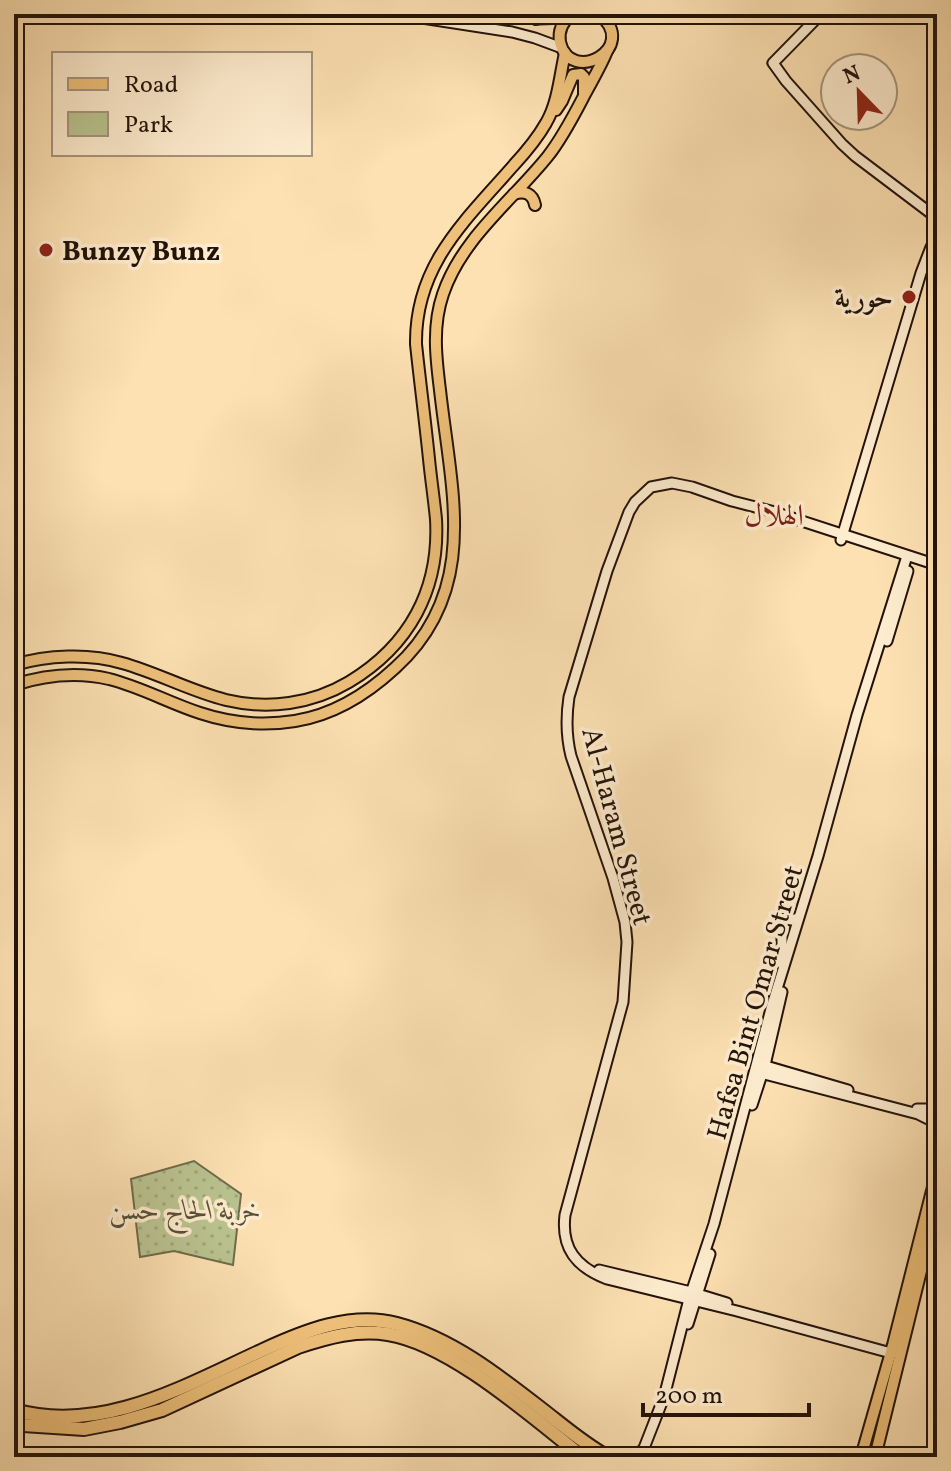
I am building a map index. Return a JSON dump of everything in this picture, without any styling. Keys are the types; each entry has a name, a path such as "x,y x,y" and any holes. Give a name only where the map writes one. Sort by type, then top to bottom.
{"highway":[{"path":"14,1410 69,1417 102,1414 158,1398 297,1334 341,1322 382,1321 413,1329 451,1346 608,1457"},
{"path":"14,1423 84,1429 120,1422 162,1410 319,1340 350,1333 390,1334 413,1340 483,1379 583,1457"}],"main road":[{"path":"599,14 610,27"},
{"path":"14,685 55,676 95,677 123,683 228,721 279,723 297,721 336,708 373,687 402,662 436,614 445,595 454,558 455,525 435,350 439,305 459,259 559,140 607,51 611,39 607,14"},
{"path":"570,15 560,32 564,50 577,61 586,62 598,59 607,51"},
{"path":"551,114 564,50"},
{"path":"14,665 51,658 102,659 122,663 229,701 278,704 309,699 342,686 376,664 395,645 406,633 422,601 431,575 436,536 416,344 420,301 431,270 444,247 532,144 562,101 573,75 584,77 584,95"},
{"path":"514,194 525,192 535,205"},
{"path":"861,1457 937,1171"},
{"path":"875,1457 937,1206"}],"street":[{"path":"396,14 488,27 535,38 564,50"},
{"path":"488,14 570,15"},
{"path":"821,14 773,63 849,150 934,214"},
{"path":"535,38 546,31 541,17"},
{"path":"842,538 921,273 937,236"},
{"name":"Al-Haram Street","path":"891,1351 598,1269 587,1269 572,1255 564,1239 563,1227 623,1002 627,942 613,878 571,756 567,716 569,697 607,571 629,512 646,491 666,487 685,490 937,568"},
{"name":"Hafsa Bint Omar Street","path":"760,1069 782,972 857,715 908,560"},
{"name":"Hafsa Bint Omar Street","path":"636,1457 644,1448 664,1397 849,771 861,717 908,560"},
{"path":"784,919 798,918"},
{"path":"782,931 782,972"},
{"path":"760,1069 919,1110 937,1109"},
{"path":"760,1069 918,1114 937,1125"},
{"name":"Hafsa Bint Omar Street","path":"647,1457 667,1398 693,1297"}],"green space":[{"name":"خربة الحاج حسن","path":"194,1161 241,1194 233,1265 174,1251 140,1257 131,1179"}],"place":[{"name":"Bunzy Bunz","path":"46,250"},
{"name":"حورية","path":"909,297"}],"district":[{"name":"الهلال","path":"774,515"}]}
